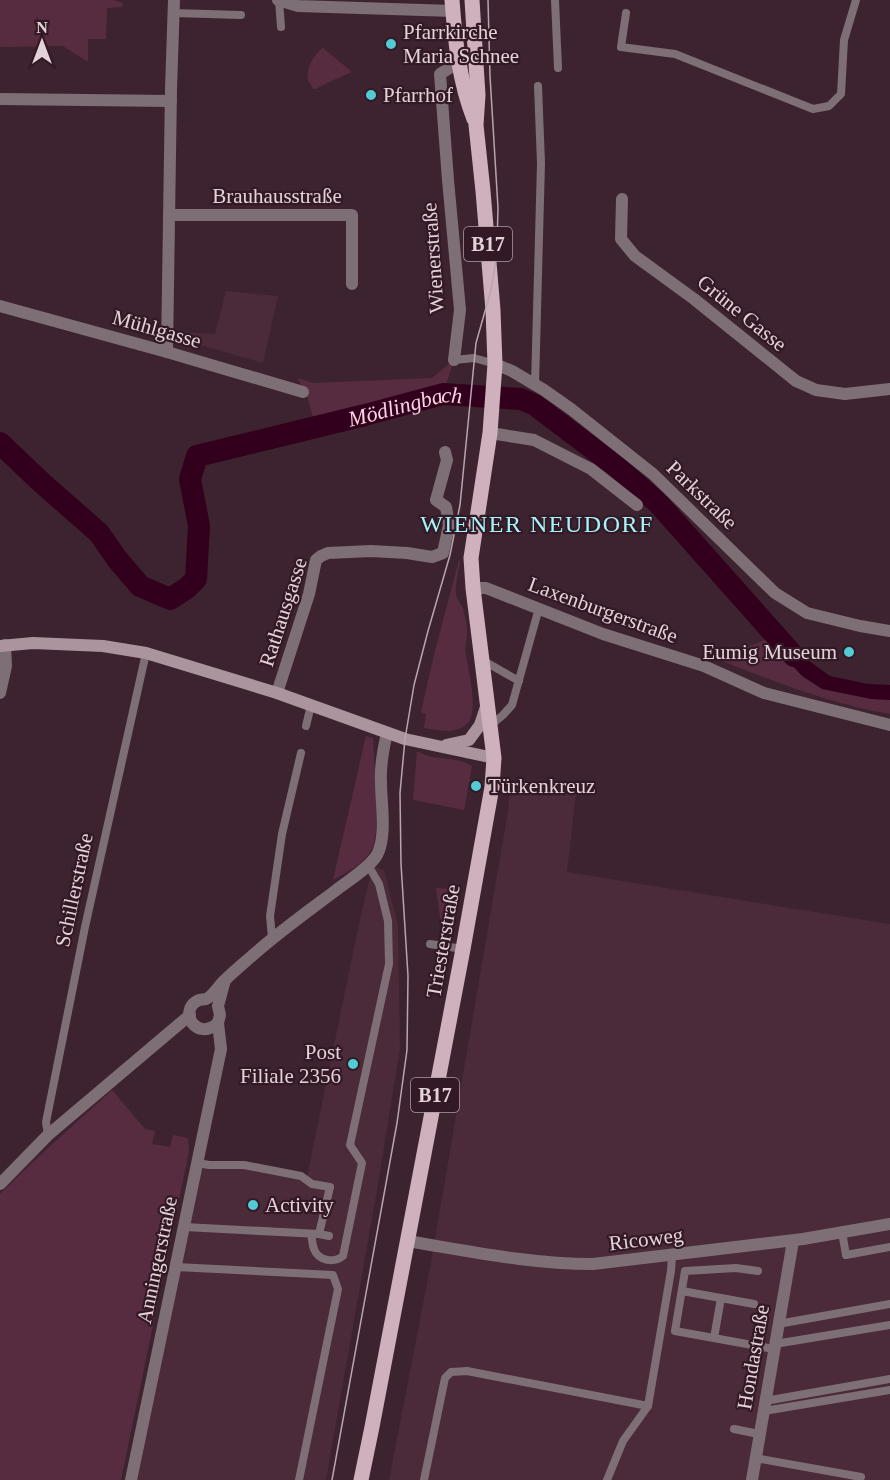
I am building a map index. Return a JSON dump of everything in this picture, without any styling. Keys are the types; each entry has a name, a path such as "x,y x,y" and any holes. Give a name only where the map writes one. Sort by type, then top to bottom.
{"main road":[{"name":"B17","path":"472,0 478,95 476,125 493,310 495,364"},
{"name":"B17","path":"453,5 459,62 466,98 476,125"},
{"name":"Triesterstraße","path":"361,1480 492,787 494,758 471,558 490,433 495,364"},
{"name":"B17","path":"372,1427 372,1480"}],"street":[{"path":"167,352 174,0"},
{"path":"279,0 298,6 453,5"},
{"name":"Wienerstraße","path":"454,360 460,310 440,74 459,62"},
{"path":"0,99 171,101"},
{"name":"Grüne Gasse","path":"622,199 621,239 635,256 694,299 796,381 816,390 845,394 890,389"},
{"name":"Brauhausstraße","path":"169,215 352,215 352,284"},
{"name":"Mühlgasse","path":"0,306 303,392"},
{"name":"Parkstraße","path":"495,364 512,371 571,409 653,474 775,593 807,613 890,631"},
{"path":"490,433 534,440 591,469 637,505"},
{"name":"Rathausgasse","path":"277,693 309,594 316,560 328,553 371,551 432,557 443,553 449,525 446,507 436,500 447,460 445,452"},
{"name":"Laxenburgerstraße","path":"473,588 486,588 603,634 704,666 765,693 890,725"},
{"path":"0,693 6,666 2,646 33,643 103,646 146,653 277,693 405,739 494,758"},
{"path":"442,746 469,740 480,726 487,704"},
{"path":"207,999 272,938 368,865 377,855 382,827 382,754 387,733"},
{"path":"212,1026 220,1015 218,1006 225,980"},
{"path":"0,1184 48,1135 172,1029 191,1019 190,1011 194,1003 207,999 218,1006"},
{"name":"Anningerstraße","path":"131,1480 221,1049 212,1026 199,1028 191,1019"},
{"name":"Ricoweg","path":"407,1241 523,1261 593,1264 793,1241 890,1224"},
{"name":"Hondastraße","path":"752,1480 793,1241"}],"lane":[{"path":"279,0 281,27"},
{"path":"555,0 558,68"},
{"path":"626,13 621,47 675,54 813,109 829,106 841,94 844,40 856,0"},
{"path":"173,14 241,15"},
{"path":"535,385 541,163 538,86"},
{"name":"Wienerstraße","path":"454,360 474,358 495,364"},
{"path":"489,726 504,715 512,705 539,609"},
{"name":"Schillerstraße","path":"48,1135 46,1122 146,653"},
{"path":"482,660 519,681"},
{"path":"306,726 311,705"},
{"path":"272,938 270,916 282,834 301,753"},
{"path":"197,1163 209,1166 244,1165 301,1176 312,1184 330,1187 315,1234 314,1250 322,1259 331,1261 342,1256 362,1163 350,1145 389,964 388,921 379,884 368,865"},
{"path":"430,944 463,949"},
{"path":"184,1227 329,1236"},
{"path":"842,1232 846,1255 890,1247"},
{"path":"607,1480 623,1441 648,1406 672,1255"},
{"path":"176,1267 333,1275 338,1290 299,1480"},
{"path":"758,1271 736,1268 685,1272 675,1331 775,1347 890,1325"},
{"path":"682,1291 754,1304"},
{"path":"714,1338 721,1298"},
{"path":"778,1324 890,1304"},
{"path":"424,1480 445,1378 451,1372 466,1371 648,1406"},
{"path":"764,1406 890,1379"},
{"path":"764,1406 890,1390"},
{"path":"734,1429 759,1434"},
{"path":"756,1458 861,1477"}],"shaded area":[{"path":"0,0 113,0 123,3 122,7 107,8 106,39 88,39 88,61 63,46 0,47"},
{"path":"323,48 352,72 313,89 308,80 309,66"},
{"path":"226,291 278,296 263,363 186,341 182,332 215,334"},
{"path":"454,360 444,391 315,424 306,392 297,378 313,383 432,378"},
{"path":"459,560 456,593 467,627 466,652 473,709 468,723 458,729 447,731 424,728 426,714 421,712"},
{"path":"779,626 805,658 830,676 868,684 890,685 890,700 871,699 822,689 802,676 768,639"},
{"path":"768,639 776,649 871,699 890,700 890,714 824,698 717,659"},
{"path":"366,736 373,738 377,813 375,841 364,859 333,880"},
{"path":"417,751 472,766 464,810 413,800"},
{"path":"511,784 576,794 567,872 890,924 890,1480 389,1480 430,1268"},
{"path":"375,867 384,870 398,926 400,1049 326,1480 131,1480 199,1159 307,1177 358,928 370,877"},
{"path":"436,888 450,889 443,939"},
{"path":"112,1090 145,1129 155,1131 152,1144 170,1147 173,1135 188,1138 189,1151 121,1480 0,1480 0,1194"}],"waterway":[{"name":"Mödlingbach","path":"0,443 99,533 140,586 170,599 196,579 199,526 190,479 197,456 443,394 521,399 535,405 617,467 658,503 794,656"}],"tram line":[{"path":"332,1480 397,1123 407,1050 408,976 401,864 400,793 405,739 414,685 450,555 460,505 476,343 491,290 495,266 498,208 488,0"}],"place":[{"name":"Pfarrkirche Maria Schnee","path":"391,44"},
{"name":"Pfarrhof","path":"371,95"},
{"name":"Eumig Museum","path":"849,652"},
{"name":"Türkenkreuz","path":"476,786"},
{"name":"Post Filiale 2356","path":"353,1064"},
{"name":"Activity","path":"253,1205"}],"district":[{"name":"WIENER NEUDORF","path":"537,524"}]}
